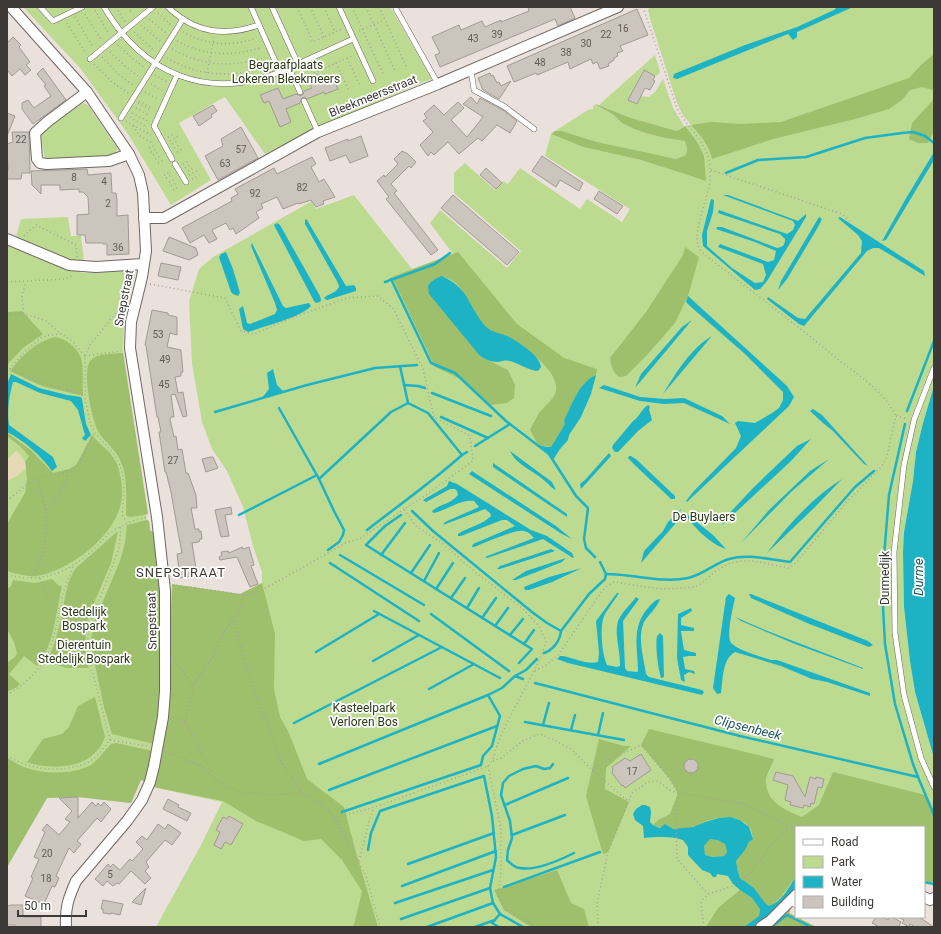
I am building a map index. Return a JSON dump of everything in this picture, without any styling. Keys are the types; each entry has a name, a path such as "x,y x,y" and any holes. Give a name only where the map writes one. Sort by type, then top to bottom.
{"street":[{"name":"Snepstraat","path":"11,7 87,92 130,154 143,193 146,251 131,327 130,348 157,517 165,591 165,691 163,717 158,749 150,782 142,800 127,821 76,882 65,911 66,927"},
{"name":"Bleekmeersstraat","path":"144,218 164,218 318,132 438,84 618,7"},
{"path":"87,92 47,122 35,133 37,160 40,163 48,164 108,160 130,154"},
{"path":"12,241 69,265 96,267 143,264"},
{"path":"925,898 930,900 934,898"},
{"path":"762,927 792,904"}],"lane":[{"path":"40,7 53,21 82,7"},
{"path":"104,7 121,33 138,51 155,63 177,75 193,81 220,84 242,83 264,79 352,37"},
{"path":"90,59 153,7"},
{"path":"168,7 184,19 206,30 235,31 259,25"},
{"path":"251,7 280,72"},
{"path":"272,7 298,64"},
{"path":"339,7 373,81"},
{"path":"396,9 438,84"},
{"path":"128,107 184,19"},
{"path":"289,68 300,92"},
{"path":"471,70 474,90 505,107 534,129"},
{"path":"177,75 158,120 159,137 186,182"},
{"path":"304,101 318,132"},
{"name":"Durmedijk","path":"934,368 914,420 904,465 894,552 895,633 904,695 921,758 934,787"}],"path":[{"path":"116,7 129,27 145,43 176,64 196,71 220,74 241,73 261,69 276,63"},
{"path":"128,7 137,20 166,46 198,61 220,64 240,63 272,54"},
{"path":"297,7 313,42 348,26"},
{"path":"310,7 324,37"},
{"path":"324,7 335,32"},
{"path":"352,7 384,76"},
{"path":"366,7 395,71"},
{"path":"379,7 406,66"},
{"path":"535,671 545,666 559,654 602,591 614,582 660,589 686,588 698,586 716,570 730,563 753,561 788,568 794,565 844,504 881,467 886,460 896,416 892,407 882,395 701,251 697,243 711,170 707,152 702,142 684,121 677,108 643,7"},
{"path":"73,11 86,37 98,53 118,74 139,89 165,103"},
{"path":"84,13 105,46 125,66 144,80 169,93"},
{"path":"145,14 158,28 196,49 221,54 238,53 268,45"},
{"path":"63,15 78,42 90,59 112,82 128,107 146,126 158,120"},
{"path":"352,37 362,30 385,19"},
{"path":"205,82 215,31"},
{"path":"314,73 360,52"},
{"path":"347,58 360,86"},
{"path":"336,63 349,91"},
{"path":"128,107 158,120"},
{"path":"128,107 158,120"},
{"path":"128,107 158,120"},
{"path":"128,107 133,126 139,135 152,142 159,137"},
{"path":"133,126 159,137"},
{"path":"711,170 842,214 850,221"},
{"path":"7,282 66,279 80,272 81,266 76,245 36,225 12,241"},
{"path":"22,313 22,295 26,281"},
{"path":"140,282 225,298 242,331 254,334 294,317 347,298 377,296 393,308 424,369 434,416 470,436 473,460 430,491 422,499 360,538 345,543 254,594 245,595 189,588 165,591"},
{"path":"127,522 122,515 124,491 120,465 114,454 95,433 90,423 85,395 85,356 90,345 126,300 137,296"},
{"path":"7,315 22,313 46,321 72,341 85,356"},
{"path":"7,372 25,351 41,338 49,335 61,334"},
{"path":"85,356 123,351 130,348"},
{"path":"9,368 42,383 85,395"},
{"path":"896,416 914,420"},
{"path":"7,501 34,478 69,472 79,465 95,433"},
{"path":"46,510 51,506 66,481 69,472"},
{"path":"31,578 44,550 46,510 37,478"},
{"path":"404,509 416,526 443,544 475,572 522,608 539,626 546,642 535,671 499,741 493,761"},
{"path":"7,575 20,578 40,578 53,575 73,566 114,529 121,527 127,522 157,517"},
{"path":"110,740 92,670 87,641 91,621 119,549 121,527"},
{"path":"7,695 30,679 49,653 64,593 73,566"},
{"path":"40,578 42,590 50,601 72,621 87,641"},
{"path":"213,775 185,722 193,685 213,657 221,637 241,606 245,595"},
{"path":"233,619 248,675 281,761 302,793 323,805 335,818 366,876 380,927"},
{"path":"175,660 193,685"},
{"path":"163,717 173,718 185,722"},
{"path":"335,818 375,807 488,766 524,740 540,734 571,749 592,770 629,802"},
{"path":"110,740 147,746 196,763 213,775 224,786 238,791 271,796 302,793"},
{"path":"7,756 26,765 37,768 69,768 80,766 94,759 110,740"},
{"path":"592,770 609,760 642,745 669,778 678,793 677,859 708,894"},
{"path":"488,766 501,829 501,872 498,895 507,910 536,927"},
{"path":"598,927 597,903 608,852 632,794 648,782 658,781 671,791 678,793 745,804 795,830"},
{"path":"359,862 370,818 375,807"},
{"path":"704,927 701,903 708,894 733,886 752,872 773,843 789,827"}],"green space":[{"name":"Begraafplaats Lokeren Bleekmeers","path":"23,7 393,7 391,8 432,79 349,114 265,154 225,97 179,123 211,180 171,205 128,134 80,68"},
{"path":"650,7 934,7 934,386 916,452 913,481 904,532 903,552 904,607 910,661 915,692 934,758 934,881 925,885 925,826 795,826 795,898 789,913 795,916 795,918 799,918 816,927 156,927 201,845 222,802 157,788 168,712 172,584 240,594 262,583 262,572 253,546 243,507 227,471 212,449 202,422 192,364 189,301 199,269 213,257 312,201 316,209 354,195 412,269 453,254 430,223 440,210 507,268 521,251 454,193 454,173 465,163 495,190 503,181 508,184 520,168 580,209 587,199 622,222 630,209 545,156 551,134 583,147 641,160 706,181 696,140 685,126 691,125 683,115 677,103 648,10"},
{"path":"934,54 934,99 933,90 922,87 910,90 902,100 889,109 773,139 712,159 707,145 691,125 712,122 740,124 781,122 909,78"},
{"path":"655,55 660,72 655,76 643,70 628,100 637,104 641,96 649,97 655,92 663,79 673,108 684,126 677,131 631,118 599,105"},
{"path":"934,99 934,131 928,143 918,143 909,139 912,123"},
{"path":"82,103 88,105 118,149 112,157 45,159 40,133"},
{"path":"596,104 629,127 661,137 686,141 686,155 676,159 658,156 597,142 562,131 555,131 588,110 593,109 593,106"},
{"path":"596,104 631,118 677,131 685,126 696,140 704,156 706,181 641,160 583,147 551,134 555,131 562,131 597,142 676,159 686,155 687,148 685,141 645,133 629,127"},
{"path":"68,217 71,236 81,236 84,261 72,261 16,237 21,219"},
{"name":"Stedelijk Bospark","path":"7,246 26,251 61,267 84,273 127,270 132,271 135,274 124,323 123,351 148,514 146,515 147,520 149,521 150,530 155,534 155,738 145,782 141,780 131,803 78,797 47,798 7,867"},
{"path":"685,247 699,257 688,296 675,323 626,376 619,377 613,369 610,358 646,312 683,255"},
{"path":"458,252 517,324 564,358 597,369 596,375 585,383 577,394 564,420 565,424 551,447 538,445 530,430 539,413 551,400 556,391 552,374 545,366 518,344 502,335 494,333 487,328 476,315 463,291 458,285 442,276 480,356 508,370 515,385 514,398 507,403 491,405 463,380 435,367 392,277"},
{"path":"22,311 43,334 23,348 7,365 7,312"},
{"path":"55,337 63,339 70,344 77,350 81,358 83,396 42,386 10,372 29,350 41,342"},
{"path":"123,353 148,514 130,517 126,514 126,488 123,468 119,457 98,431 88,395 87,384 88,365 91,360 102,355"},
{"path":"7,433 31,450 53,473 69,469 76,465 92,435 112,455 119,469 122,499 114,521 97,543 86,552 74,561 49,573 30,576 7,571 7,524 25,493 27,479 25,462 29,456 20,446 7,436"},
{"path":"147,520 149,521 150,530 155,534 160,572 162,605 161,684 154,744 112,734 104,707 92,651 91,639 95,620 120,561 125,543 127,525"},
{"name":"Dierentuin Stedelijk Bospark","path":"118,531 111,563 87,623 85,644 89,668 67,668 47,662 52,651 62,615 66,590 73,573 76,568"},
{"path":"52,579 62,587 54,628 48,648 37,666 24,656 9,674 20,684 7,692 7,663 15,657 17,653 14,642 7,629 7,589 11,586 13,580 35,583"},
{"path":"262,583 275,634 274,689 280,717 289,733 307,779 344,807 378,927 351,927 354,925 362,891 342,860 321,839 304,841 256,821 223,801 153,787 170,643 172,584 240,594"},
{"path":"95,697 105,737 100,748 92,756 72,765 49,766 26,762 43,739 62,734 69,727 78,706"},
{"path":"649,729 774,759 766,779 769,794 777,804 802,817 819,805 833,772 925,795 934,815 934,881 925,885 925,826 795,826 795,877 781,897 773,905 769,906 765,904 754,888 740,878 738,872 736,861 745,850 749,842 753,839 751,830 745,823 735,818 723,818 706,821 694,827 682,829 667,829 653,825 658,820 670,814 678,793 669,778 641,745"},
{"path":"599,739 624,746 631,746 606,768 605,789 629,802 608,852 603,854 586,796"},
{"path":"116,743 153,751 145,782 141,780 131,803 78,797 47,798 7,867 7,758 20,765 39,771 73,771 89,766 98,759 111,744"},
{"path":"710,839 717,840 725,844 727,852 724,856 712,857 705,855 704,846"},
{"path":"557,870 571,903 584,909 589,927 531,927 504,910 494,890"},
{"path":"740,890 752,898 760,909 759,916 744,927 706,927 718,908"},
{"path":"795,890 795,898 789,913 795,916 795,918 799,918 816,927 756,927"}],"sand":[{"path":"16,451 25,462 26,469 7,481 7,459"}],"water":[{"path":"837,7 853,7 797,32 797,37 793,40 788,34 677,79 673,78 674,74 745,45 797,27 834,10"},
{"path":"934,152 934,160 886,240 882,241 905,200"},
{"path":"723,195 728,195 798,221 806,214 806,217 767,281 760,289 755,290 703,246 702,235 711,199 714,200 713,212 707,231 707,246 732,268 755,283 763,282 766,275 763,264 718,247 720,244 768,262 774,260 776,251 755,242 716,229 717,227 722,227 777,248 781,247 785,243 785,239 780,234 718,213 719,210 787,234 793,230 795,225 793,221"},
{"path":"819,217 822,219 818,227 787,279 778,290 781,281"},
{"path":"840,217 924,271 925,276 879,248 873,248 867,251 804,326 799,324 767,299 768,297 798,318 805,319 861,253 862,241 858,235 838,218"},
{"path":"305,219 346,286 354,285 356,291 327,300 324,298 336,291 339,287 305,224"},
{"path":"277,223 280,225 320,296 320,302 316,303 314,301 274,225"},
{"path":"252,243 283,306 286,308 309,303 311,306 291,318 248,332 243,329 239,309 243,306 247,323 250,324 275,314 277,310 251,246"},
{"path":"226,252 240,293 238,296 231,292 219,257 221,254"},
{"path":"442,276 451,281 462,291 485,326 492,331 511,338 534,355 541,367 538,371 510,361 498,362 480,356 429,294 429,284"},
{"path":"688,296 787,386 794,397 789,406 687,502 686,501 693,492 736,448 741,436 735,423 738,421 755,423 779,408 783,400 783,392 745,354 686,302"},
{"path":"692,320 635,388 641,374 682,327"},
{"path":"712,336 663,394 690,354"},
{"path":"273,369 277,385 284,392 262,398 269,389 267,373"},
{"path":"11,374 39,388 81,397 82,399 86,424 91,435 85,441 82,438 85,435 78,410 71,401 40,393 13,382 10,393 8,414 9,425 53,457 57,467 52,471 32,449 7,432 7,384"},
{"path":"596,375 591,394 581,417 569,435 568,440 553,460 549,454 538,445 551,447 565,424 564,420 577,394 590,378"},
{"path":"604,385 640,397 665,399 684,398 722,416 730,424 684,403 664,404 640,401 599,388"},
{"name":"Durme","path":"934,386 934,758 915,692 910,661 904,607 903,552 904,532 913,481 916,452"},
{"path":"649,405 652,420 638,431 618,452 615,452 612,448 613,445"},
{"path":"813,409 822,415 868,466 864,464 833,431 810,411"},
{"path":"811,439 791,461 722,525 725,518 754,487 797,446"},
{"path":"510,451 552,482 556,490 542,478 517,461"},
{"path":"609,453 611,456 581,489 580,484"},
{"path":"629,456 637,460 675,496 675,499 671,499 644,474 628,458"},
{"path":"829,459 791,492 741,543 769,510 810,471"},
{"path":"493,463 567,514 567,517 493,467"},
{"path":"472,471 556,526 572,539 469,474"},
{"path":"842,479 767,553 783,533 811,503"},
{"path":"449,481 457,484 531,530 547,536 572,553 574,558 543,539 487,558 485,557 534,538 527,532 520,531 507,534 472,547 473,544 515,526 507,520 502,520 458,536 458,534 484,522 491,516 485,509 443,525 445,522 479,507 474,501 469,501 458,503 433,513 432,511 455,498 458,495 457,491 455,489 450,489 426,502 423,500 447,486"},
{"path":"681,509 675,524 641,563 644,551"},
{"path":"684,512 713,535 726,549 720,547 702,534 691,523"},
{"path":"551,549 555,551 497,569 500,566"},
{"path":"566,558 562,562 516,580 512,580 526,571"},
{"path":"582,568 552,582 525,590 524,587 549,577"},
{"path":"617,593 619,593 605,614 602,625 603,647 607,665 617,667 620,666 617,624 623,613 636,597 639,599 623,621 625,668 627,671 638,671 637,630 639,623 648,608 655,601 660,599 644,622 642,628 641,641 646,674 649,677 702,690 704,692 702,695 568,663 557,659 560,656 563,656 585,662 598,662 599,653 596,621"},
{"path":"729,594 735,598 729,637 732,644 736,647 755,655 771,660 777,660 870,693 870,696 827,682 812,679 781,666 735,652 731,655 725,665 721,693 717,694 713,688 726,597"},
{"path":"749,594 868,641 873,645 869,647 807,623 751,598"},
{"path":"691,608 692,611 681,618 681,625 694,628 694,631 681,631 684,650 696,653 696,656 683,657 685,669 694,671 695,674 689,672 684,675 685,682 681,680 677,658 678,614"},
{"path":"735,617 863,668 863,669 795,644"},
{"path":"660,633 663,636 664,677 661,678 656,645 657,636"},
{"path":"642,805 645,805 650,807 650,822 653,825 660,828 665,824 673,829 693,827 719,818 730,817 740,820 749,827 753,839 749,842 745,850 736,861 740,878 754,888 769,906 781,898 795,878 795,890 756,927 744,927 759,916 760,909 752,898 733,884 728,876 717,874 716,877 713,877 710,873 702,870 688,855 688,847 683,840 669,837 644,838 643,826 635,820 633,814 636,809","holes":["710,839 717,840 725,844 727,852 724,856 712,857 705,855 704,846"]}],"building":[{"path":"528,7 570,7 575,18 558,26 555,19 440,67 435,55 440,53 432,37 459,25 461,30 482,21 485,27 501,20 501,22 529,11"},
{"path":"637,9 648,35 620,46 623,51 617,53 618,56 608,64 609,66 600,69 597,62 593,64 591,59 570,69 568,62 537,75 536,73 514,82 507,66"},
{"path":"13,37 21,45 19,47 30,62 26,65 31,70 25,75 20,69 12,76 7,70 7,43"},
{"path":"43,68 66,100 33,124 22,109 22,103 28,100 34,108 51,96 44,86 46,85 37,74"},
{"path":"644,70 655,76 653,80 655,81 650,90 645,88 637,104 628,100"},
{"path":"490,73 501,86 511,81 499,99 483,90 478,78"},
{"path":"318,74 321,79 331,74 338,89 325,94 324,92 307,99 305,97 302,98 300,103 286,109 291,122 280,127 269,101 264,103 260,95 278,88 283,99 296,94 301,96 304,91 312,88 308,79"},
{"path":"471,97 477,104 480,98 503,110 517,121 510,133 497,125 482,141 478,138 459,154 448,142 434,155 431,152 428,156 420,145 433,132 423,121 427,118 424,114 434,105 444,115 458,102 464,108 451,120 467,137 483,117 463,104"},
{"path":"213,105 217,111 211,115 212,117 199,126 193,116"},
{"path":"7,113 15,116 7,136"},
{"path":"241,127 258,158 218,180 205,156 223,146 221,139"},
{"path":"12,132 29,132 30,173 22,173 21,179 7,179 7,144 13,142"},
{"path":"361,136 368,156 350,163 346,155 330,161 325,148 348,139 348,141"},
{"path":"402,151 408,154 416,162 411,168 409,166 391,184 397,191 394,193 438,250 431,255 386,199 389,197 377,181 384,175 385,177 398,164 394,159"},
{"path":"542,156 583,183 579,191 560,180 556,187 532,171"},
{"path":"312,157 316,164 311,167 319,182 324,179 335,197 323,201 324,204 316,207 311,200 283,209 277,197 261,204 263,208 256,212 259,218 236,234 233,228 230,230 226,223 212,230 217,239 209,243 204,235 190,243 182,228 232,201 231,198 238,194 235,189 274,168 277,174"},
{"path":"486,168 502,183 496,189 480,175"},
{"path":"87,169 88,175 111,173 112,193 116,193 117,200 117,216 128,215 129,254 107,255 107,244 86,243 85,235 77,235 77,215 89,214 88,197 83,192 79,192 79,189 60,190 60,185 41,185 41,194 32,185 31,171"},
{"path":"599,191 623,206 617,214 594,199"},
{"path":"453,195 519,252 507,265 441,208"},
{"path":"169,237 196,248 198,255 189,260 163,251"},
{"path":"161,263 181,267 178,280 158,276"},
{"path":"152,310 168,313 168,315 177,317 177,335 170,333 167,347 181,350 183,372 181,372 181,376 175,377 178,393 183,392 187,416 183,417 175,394 171,395 174,417 171,417 170,419 174,437 176,436 178,450 182,449 186,473 188,473 196,495 197,508 191,508 195,529 199,529 199,532 201,531 202,539 200,539 199,542 192,543 197,575 180,578 177,554 182,553 171,492 165,472 159,432 161,432 157,417 145,345"},
{"path":"213,457 218,468 206,472 202,459"},
{"path":"231,507 232,514 225,515 229,536 221,537 215,510"},
{"path":"242,547 243,549 249,547 254,565 251,566 258,584 250,587 237,557 220,560 219,557 222,555 221,552 228,551 229,553"},
{"path":"641,754 651,770 625,788 612,773 612,767 625,758 630,761"},
{"path":"691,759 696,761 698,766 696,771 691,773 686,771 684,766 686,761"},
{"path":"776,772 793,776 805,797 810,777 824,779 822,788 818,787 814,804 811,803 810,807 804,805 803,808 790,805 791,802 785,800 788,785 773,780"},
{"path":"78,797 78,818 92,802 96,806 98,803 101,806 104,802 111,809 101,822 97,818 77,841 81,844 74,853 69,848 56,876 59,878 55,887 52,886 44,904 25,896 39,859 34,857 45,832 42,830 47,824 59,835 70,822 65,819 72,811 59,798"},
{"path":"168,799 179,805 178,807 191,813 187,821 163,809"},
{"path":"229,816 243,824 231,845 225,842 221,849 214,845 220,832 216,830 223,817 227,819"},
{"path":"158,824 165,829 168,824 181,833 172,845 165,840 146,862 149,867 145,871 151,878 145,884 131,871 119,884 117,883 113,886 107,881 103,886 95,879 108,864 110,867 113,864 120,870 130,859 132,861 143,849 136,842 142,836 147,840"},
{"path":"146,888 141,905 132,902"},
{"path":"103,900 123,904 120,915 103,913 103,909 101,909"},
{"path":"23,905 23,917 41,917 41,927 15,927 15,925 7,925 7,906"},
{"path":"875,918 884,918 888,920 889,918 894,918 901,922 900,927 879,927 872,923"},
{"path":"900,918 920,918 934,927 915,927 910,924 909,927 902,923 904,920"}],"waterway":[{"path":"726,173 758,160 806,157 865,138 913,132 925,136 934,143"},
{"path":"385,282 435,264 450,253"},
{"path":"391,279 431,363 455,373 506,421 549,454 576,496 588,508 584,539 586,548 595,557"},
{"path":"907,411 934,341"},
{"path":"215,412 307,385 375,368 417,365"},
{"path":"400,366 408,403"},
{"path":"404,385 425,388"},
{"path":"432,393 491,416"},
{"path":"279,408 319,479 391,412 408,403 428,413 462,455 467,452"},
{"path":"441,417 488,438"},
{"path":"475,446 510,424"},
{"path":"905,424 889,495 883,569 883,607 885,644 895,704 918,777"},
{"path":"367,530 462,455"},
{"name":"Clipsenbeek","path":"606,574 673,580 688,578 704,572 719,563 737,557 752,557 790,562 855,487 874,471"},
{"path":"239,515 317,475"},
{"path":"319,479 344,530 339,542 328,550"},
{"path":"412,511 433,531 532,612 561,631"},
{"path":"401,515 385,526 366,545 532,649 519,663"},
{"path":"381,555 405,523"},
{"path":"411,573 430,545"},
{"path":"424,581 439,553"},
{"path":"340,555 424,605"},
{"name":"Clipsenbeek","path":"544,653 556,645 561,631 589,594 605,579 606,574 600,562"},
{"path":"330,563 419,621"},
{"path":"436,589 453,563"},
{"path":"451,598 465,578"},
{"path":"467,608 479,588"},
{"path":"482,618 496,598"},
{"path":"495,626 508,608"},
{"path":"374,611 500,678"},
{"path":"316,652 379,614"},
{"path":"431,614 509,671"},
{"path":"510,635 523,619"},
{"path":"524,644 534,630"},
{"path":"373,661 419,635"},
{"path":"294,723 442,647"},
{"name":"Clipsenbeek","path":"515,676 526,670 537,659"},
{"path":"429,689 474,664"},
{"path":"342,812 481,765 483,756 492,746 500,716 488,695 502,688 515,676 523,679"},
{"name":"Clipsenbeek","path":"535,683 740,736 918,777 934,815"},
{"path":"319,764 488,695"},
{"path":"543,725 549,703"},
{"path":"598,735 603,713"},
{"path":"571,730 575,715"},
{"path":"525,722 624,740"},
{"path":"329,790 497,726"},
{"path":"553,764 550,768 544,769 536,766 523,769 509,776 503,783 501,795 510,821 512,838 508,850 507,860 518,868 526,869 555,862 574,853"},
{"name":"Clipsenbeek","path":"368,850 371,833 380,811 484,776 492,816 496,857 490,888 493,903 500,914 523,927"},
{"path":"505,805 568,778"},
{"path":"512,835 565,815"},
{"path":"408,864 494,833"},
{"path":"402,886 496,851"},
{"path":"504,887 600,852"},
{"path":"395,903 493,870"},
{"path":"925,882 934,884"},
{"path":"401,919 490,888"},
{"path":"427,927 493,903"},
{"path":"499,927 492,923 500,914"},
{"path":"771,927 787,915 811,927"},
{"path":"475,927 495,920"}],"district":[{"name":"SNEPSTRAAT","path":"181,572"}],"park label":[{"name":"De Buylaers","path":"704,517"},
{"name":"Kasteelpark Verloren Bos","path":"364,715"}]}
